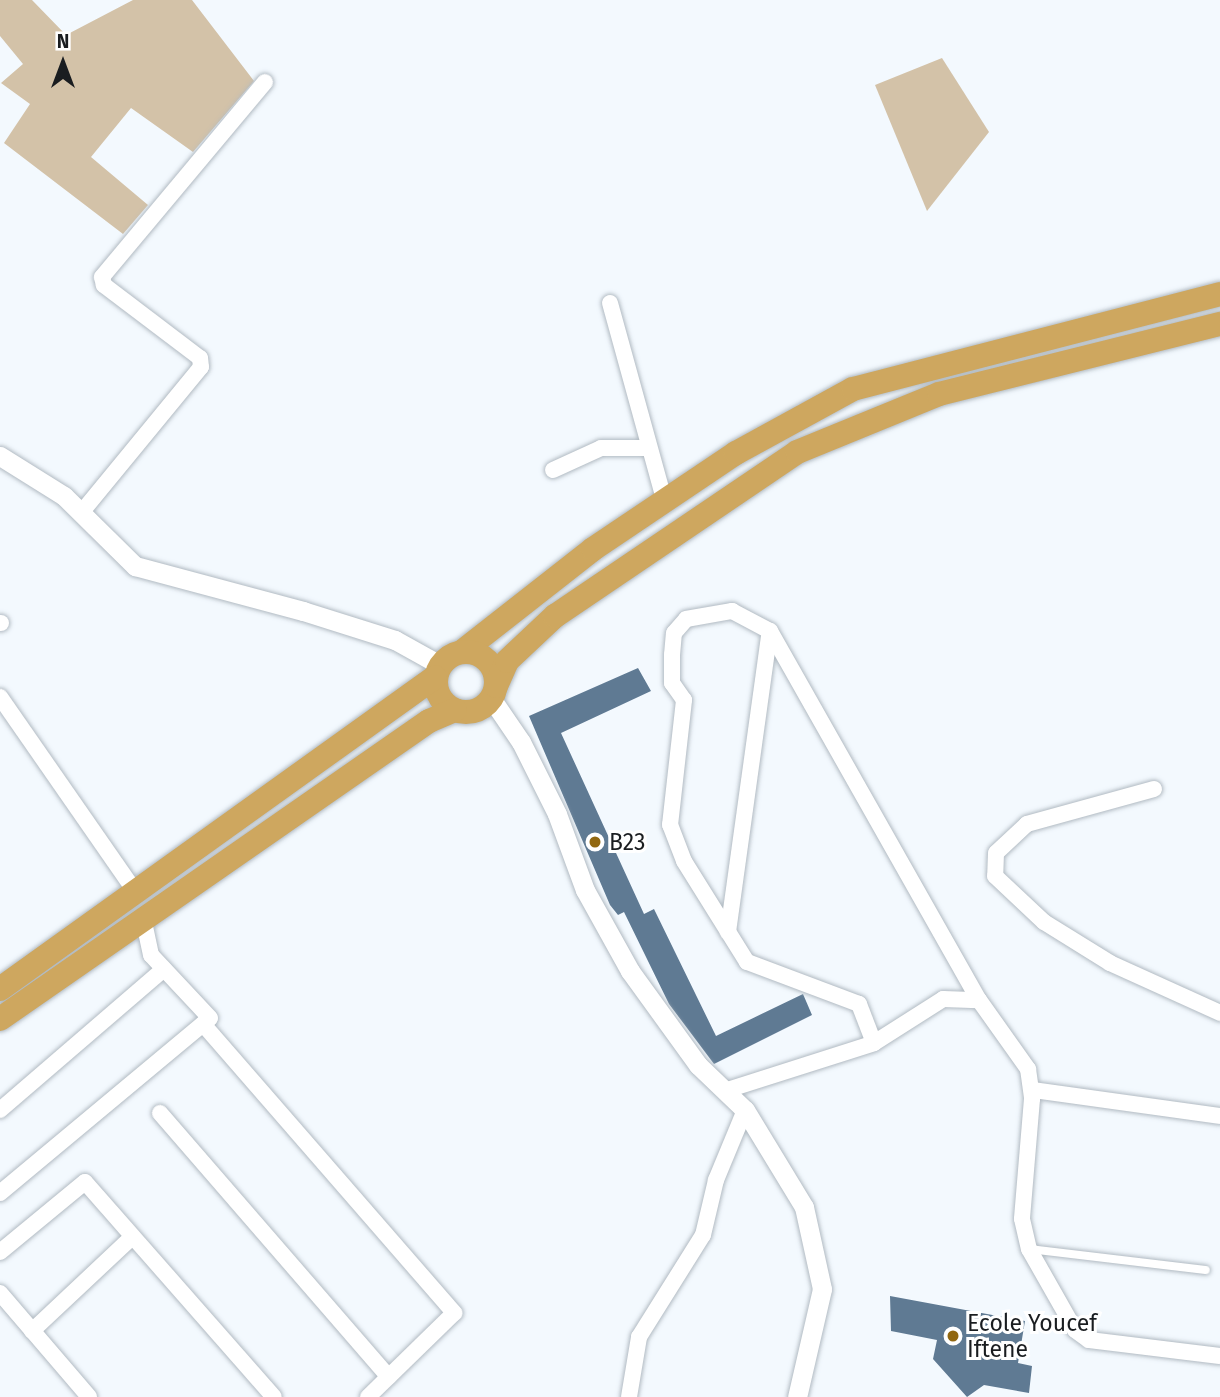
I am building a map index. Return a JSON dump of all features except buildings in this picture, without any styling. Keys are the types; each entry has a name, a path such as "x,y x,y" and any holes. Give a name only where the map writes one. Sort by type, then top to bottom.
{"highway":[{"path":"0,989 136,893 664,502 800,415 853,389 1220,294"},
{"path":"0,1019 144,923 429,721 455,710 481,708 494,692 508,661 555,615 797,452 939,394 1220,324"},
{"path":"463,651 488,661 494,692"},
{"path":"438,671 443,702 455,710"}],"street":[{"path":"80,513 201,367 200,358 102,277 265,82"},
{"path":"610,303 664,502"},
{"path":"553,470 601,448 649,448"},
{"path":"0,456 80,513 135,566 356,628 438,671"},
{"path":"874,1043 859,1004 747,962 684,861 670,825 684,700 672,683 674,633 686,619 732,611 770,631 979,1000 1020,1055 1033,1090 1023,1219 1029,1249 1082,1336 1220,1356"},
{"path":"728,932 770,631"},
{"path":"494,692 557,814 584,890 630,971 724,1091 745,1110 804,1207 819,1252 822,1289 797,1397"},
{"path":"0,696 136,893"},
{"path":"1153,789 1027,824 996,853 995,876 1044,922 1110,963 1220,1013"},
{"path":"0,1193 210,1018 151,955 144,923"},
{"path":"0,1110 164,969"},
{"path":"724,1091 874,1043 943,999 979,1000"},
{"path":"203,1024 454,1313 368,1397"},
{"path":"1033,1090 1220,1116"},
{"path":"629,1397 639,1337 703,1235 716,1180 745,1110"},
{"path":"160,1114 389,1377"},
{"path":"0,1252 85,1182 131,1238 274,1397"},
{"path":"32,1331 131,1238"},
{"path":"0,1293 89,1397"}],"lane":[{"path":"1029,1249 1206,1270"}],"shaded area":[{"path":"0,0 32,0 66,35 133,0 192,0 254,81 193,152 131,108 91,157 148,205 123,234 4,143 30,104 1,83 23,64 0,36"},
{"path":"942,58 989,132 927,211 875,85"}],"place":[{"name":"B23","path":"595,842"},
{"name":"Ecole Youcef Iftene","path":"953,1336"}]}
